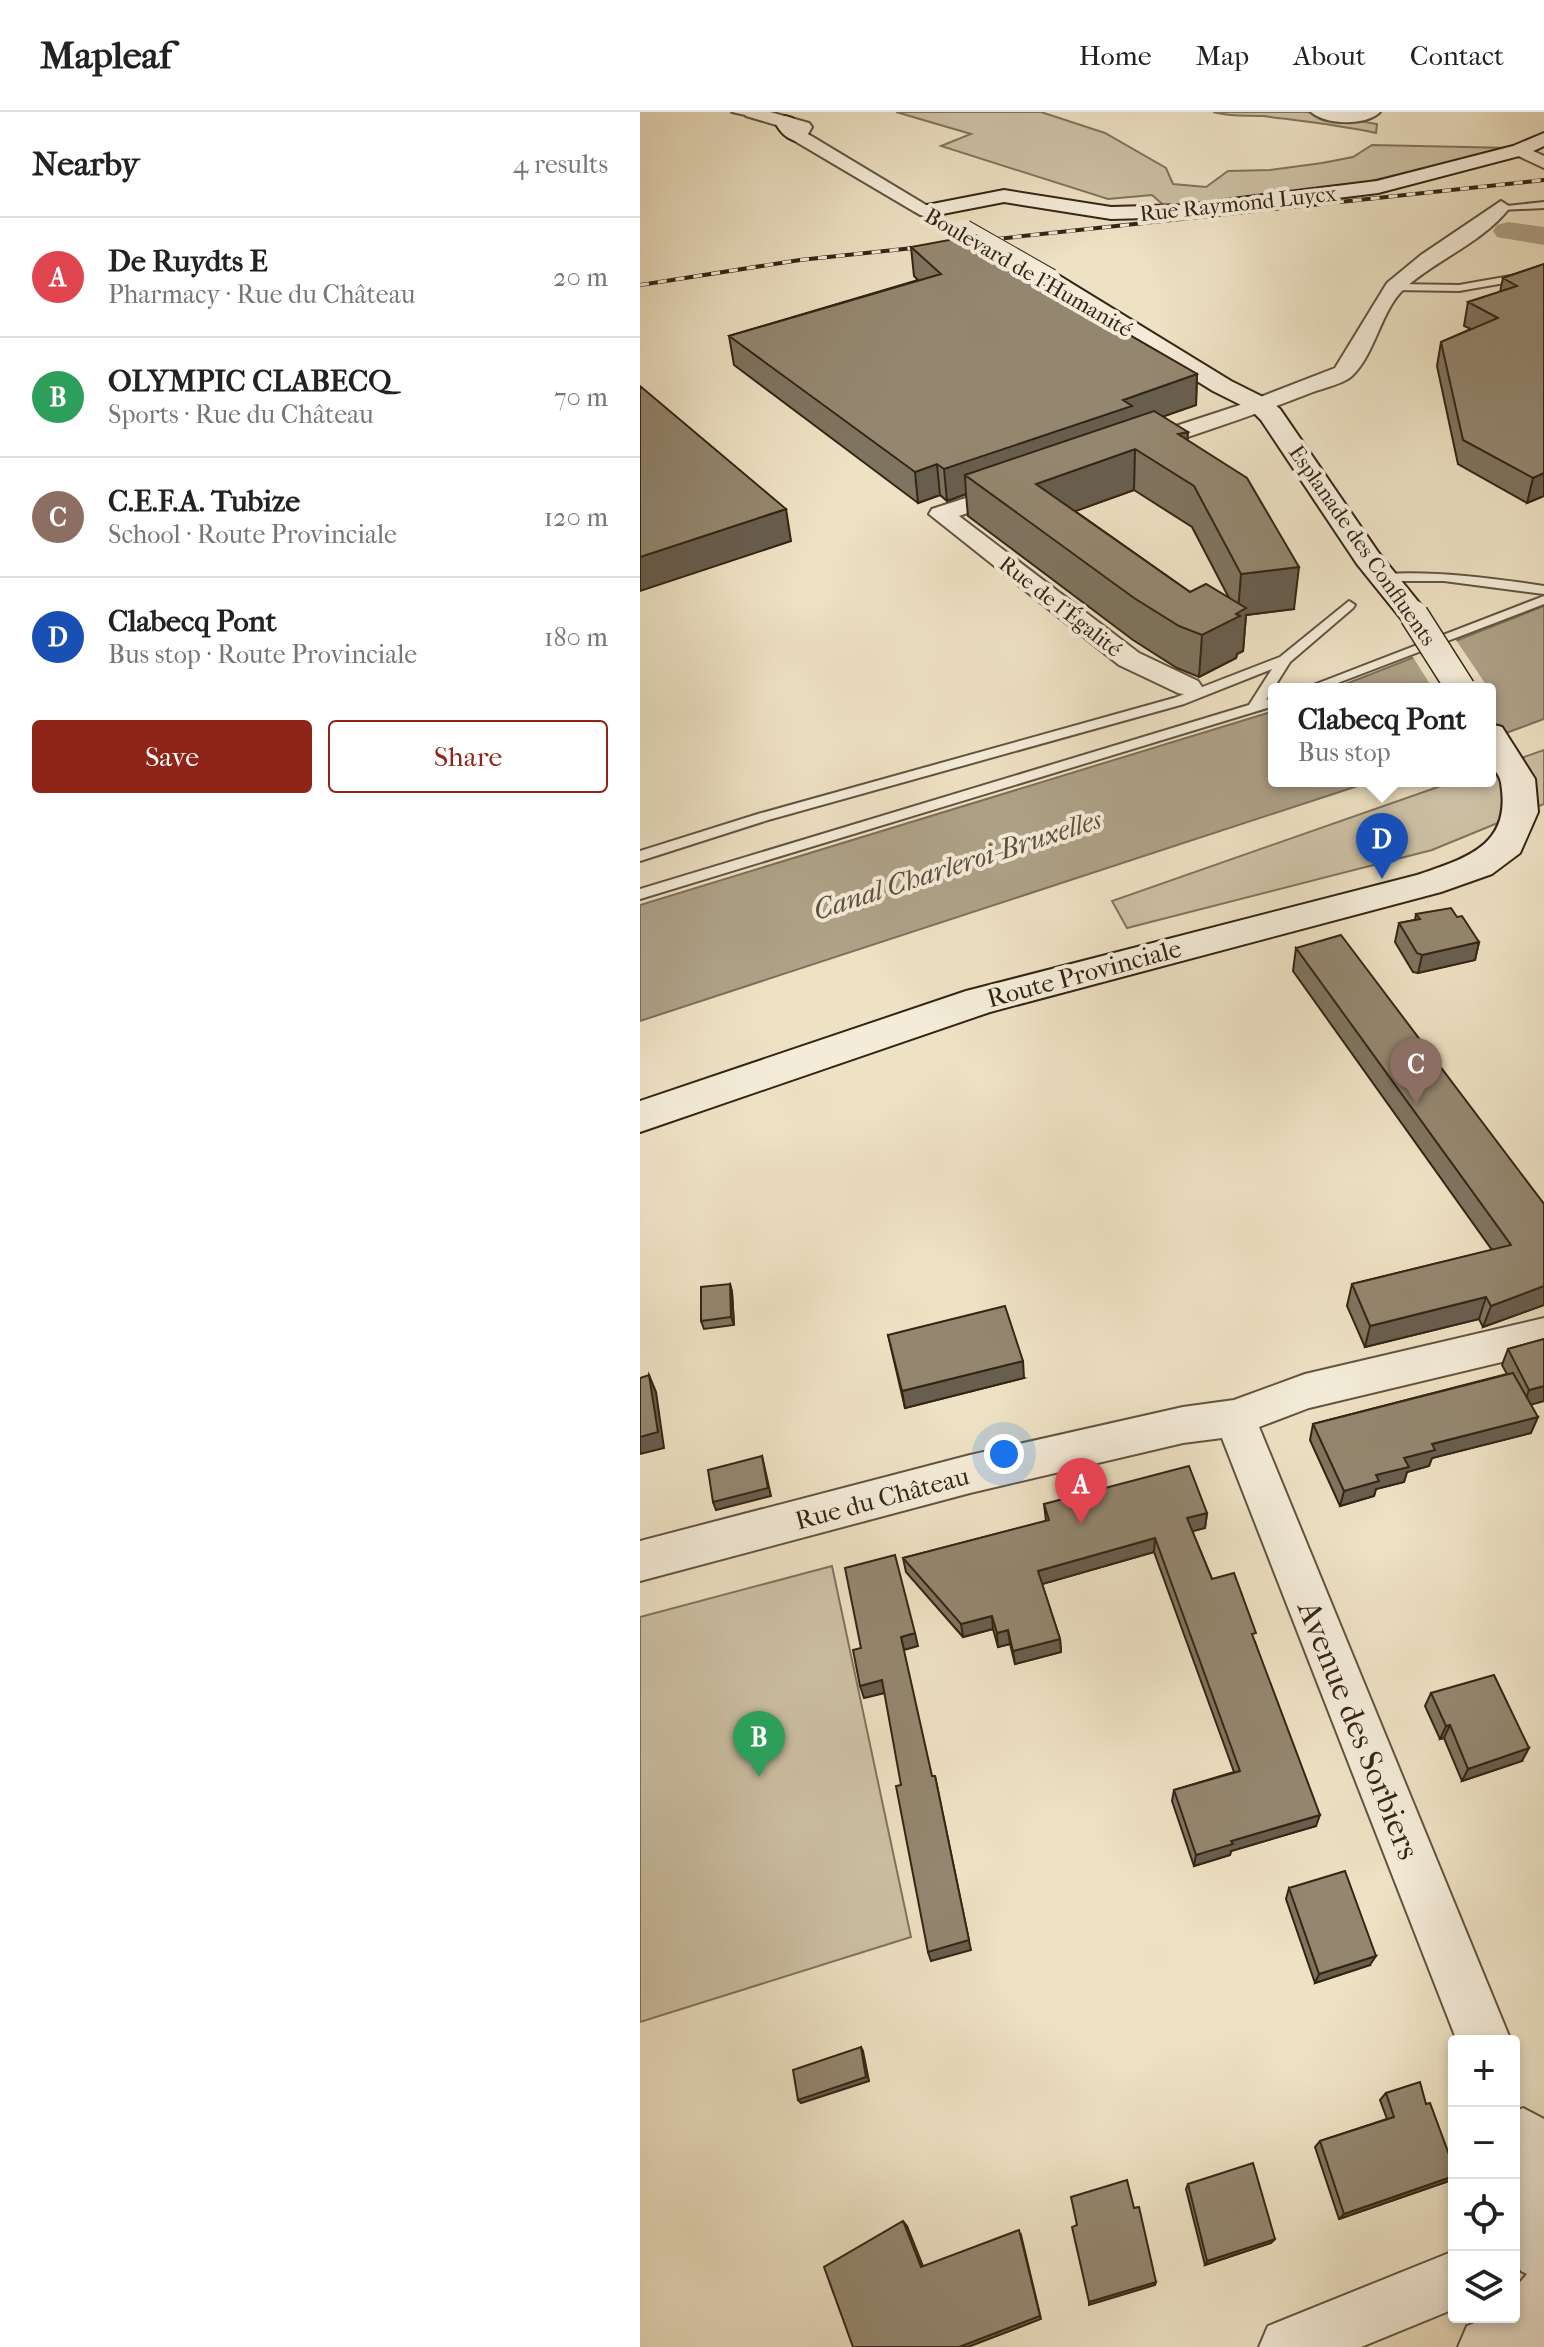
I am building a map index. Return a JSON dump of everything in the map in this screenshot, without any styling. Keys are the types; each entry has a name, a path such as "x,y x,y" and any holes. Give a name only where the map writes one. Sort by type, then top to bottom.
{"main road":[{"name":"Rue Raymond Luycx","path":"927,211 1004,196 1090,211 1156,214 1378,187 1520,150 1544,139"},
{"name":"Rue Raymond Luycx","path":"1455,168 1505,169 1544,164"},
{"name":"Boulevard de l'Humanité","path":"927,211 1260,405"},
{"name":"Esplanade des Confluents","path":"1260,405 1271,415 1367,558 1414,615 1457,683"},
{"name":"Route Provinciale","path":"640,1117 980,1001 1428,884 1479,866 1530,823 1521,812 1521,788 1515,773 1496,743"}],"street":[{"path":"1319,112 1359,117 1372,112"},
{"path":"783,121 821,117"},
{"name":"Boulevard de l'Humanité","path":"783,121 927,211"},
{"path":"1520,150 1544,164"},
{"path":"1118,453 1343,373 1394,287 1428,259 1484,224 1501,207"},
{"name":"Rue de l'Égalité","path":"1030,484 941,514 1129,659 1188,687"},
{"name":"Rue du Château","path":"640,1561 970,1474 1183,1425 1235,1418 1305,1391 1544,1335"},
{"name":"Avenue des Sorbiers","path":"1235,1418 1482,2035"},
{"path":"1488,2347 1515,2339 1538,2266 1527,2212 1527,2140"},
{"path":"1289,2347 1448,2282"}],"lane":[{"path":"736,112 783,121"},
{"path":"1501,207 1544,205"},
{"path":"1394,287 1459,288 1544,273"},
{"path":"1384,578 1441,576 1544,590"},
{"path":"1326,683 1544,600"},
{"path":"1270,683 1285,660 1349,605"},
{"path":"640,856 763,817 1179,701 1285,660"},
{"path":"1254,708 1268,686"},
{"path":"640,894 1268,704"}],"shaded area":[{"path":"896,112 1041,112 1105,133 1166,168 1173,184 1206,187 1228,171 1270,170 1322,163 1353,157 1372,145 1512,148 1345,187 1167,208 1152,195 1108,199 941,146 971,134"},
{"path":"1213,112 1307,112 1377,124 1376,133 1306,121"},
{"path":"1544,750 1544,804 1432,850 1127,928 1112,901 1438,787 1496,787 1496,767"},
{"path":"832,1566 911,1937 640,2022 640,1617"}],"water":[{"path":"1544,606 1544,719 1496,737 1496,683 1348,683"},
{"name":"Canal Charleroi-Bruxelles","path":"1268,713 1268,787 1355,787 640,1021 640,905"}],"pier":[{"path":"1454,637 1485,683 1429,683 1411,654"}],"building":[{"path":"976,235 1017,270 1197,374 1123,400 1132,406 944,469 937,464 915,472 729,336 941,274 911,247"},
{"path":"1544,264 1544,473 1533,478 1463,440 1441,342 1498,318 1468,302 1517,286 1503,278"},
{"path":"640,386 786,509 640,557"},
{"path":"1154,411 1188,432 1178,434 1247,478 1299,567 1241,574 1194,486 1135,449 1036,484 1190,592 1206,584 1246,608 1236,614 1240,616 1202,635 1179,626 1134,598 965,475"},
{"path":"1451,908 1457,917 1462,916 1479,942 1422,955 1417,953 1399,923 1420,919 1416,914"},
{"path":"1341,935 1544,1204 1544,1286 1491,1306 1486,1297 1370,1326 1352,1284 1511,1245 1296,948"},
{"path":"730,1284 731,1317 701,1321 701,1287"},
{"path":"1005,1306 1023,1361 902,1391 888,1335"},
{"path":"1544,1339 1544,1386 1529,1390 1508,1349"},
{"path":"1513,1373 1538,1417 1432,1444 1435,1450 1404,1458 1409,1467 1376,1475 1379,1481 1344,1491 1313,1424"},
{"path":"649,1375 658,1432 640,1437 640,1378"},
{"path":"762,1456 768,1488 713,1502 708,1470"},
{"path":"1189,1466 1207,1513 1187,1518 1212,1579 1234,1573 1256,1633 1252,1634 1320,1815 1231,1841 1233,1844 1196,1855 1174,1790 1240,1771 1155,1538 1038,1571 1060,1639 1013,1651 1008,1630 997,1633 992,1616 961,1624 903,1558 1049,1520 1044,1504"},
{"path":"895,1555 915,1633 901,1637 932,1776 935,1776 969,1940 928,1952 896,1786 901,1785 882,1680 860,1686 853,1650 861,1648 845,1568"},
{"path":"1494,1675 1529,1748 1468,1769 1450,1725 1446,1726 1431,1693"},
{"path":"1345,1871 1376,1956 1319,1974 1289,1888"},
{"path":"861,2047 866,2077 798,2100 793,2070"},
{"path":"1420,2082 1426,2104 1430,2103 1448,2152 1448,2178 1344,2214 1320,2141 1394,2117 1386,2093"},
{"path":"1253,2163 1275,2239 1207,2261 1188,2184"},
{"path":"1127,2180 1134,2208 1139,2207 1156,2282 1089,2302 1072,2227 1077,2225 1071,2197"},
{"path":"903,2221 921,2267 1019,2230 1040,2316 959,2347 853,2347 824,2267"}],"waterway":[{"path":"1508,231 1544,236"}],"railway":[{"path":"959,243 1544,180"},
{"path":"640,285 800,260 932,246"}],"place":[{"name":"Clabecq Pont","path":"1382,879"},
{"name":"C.E.F.A. Tubize","path":"1416,1104"},
{"name":"De Ruydts E","path":"1081,1524"},
{"name":"OLYMPIC CLABECQ","path":"759,1777"}]}
